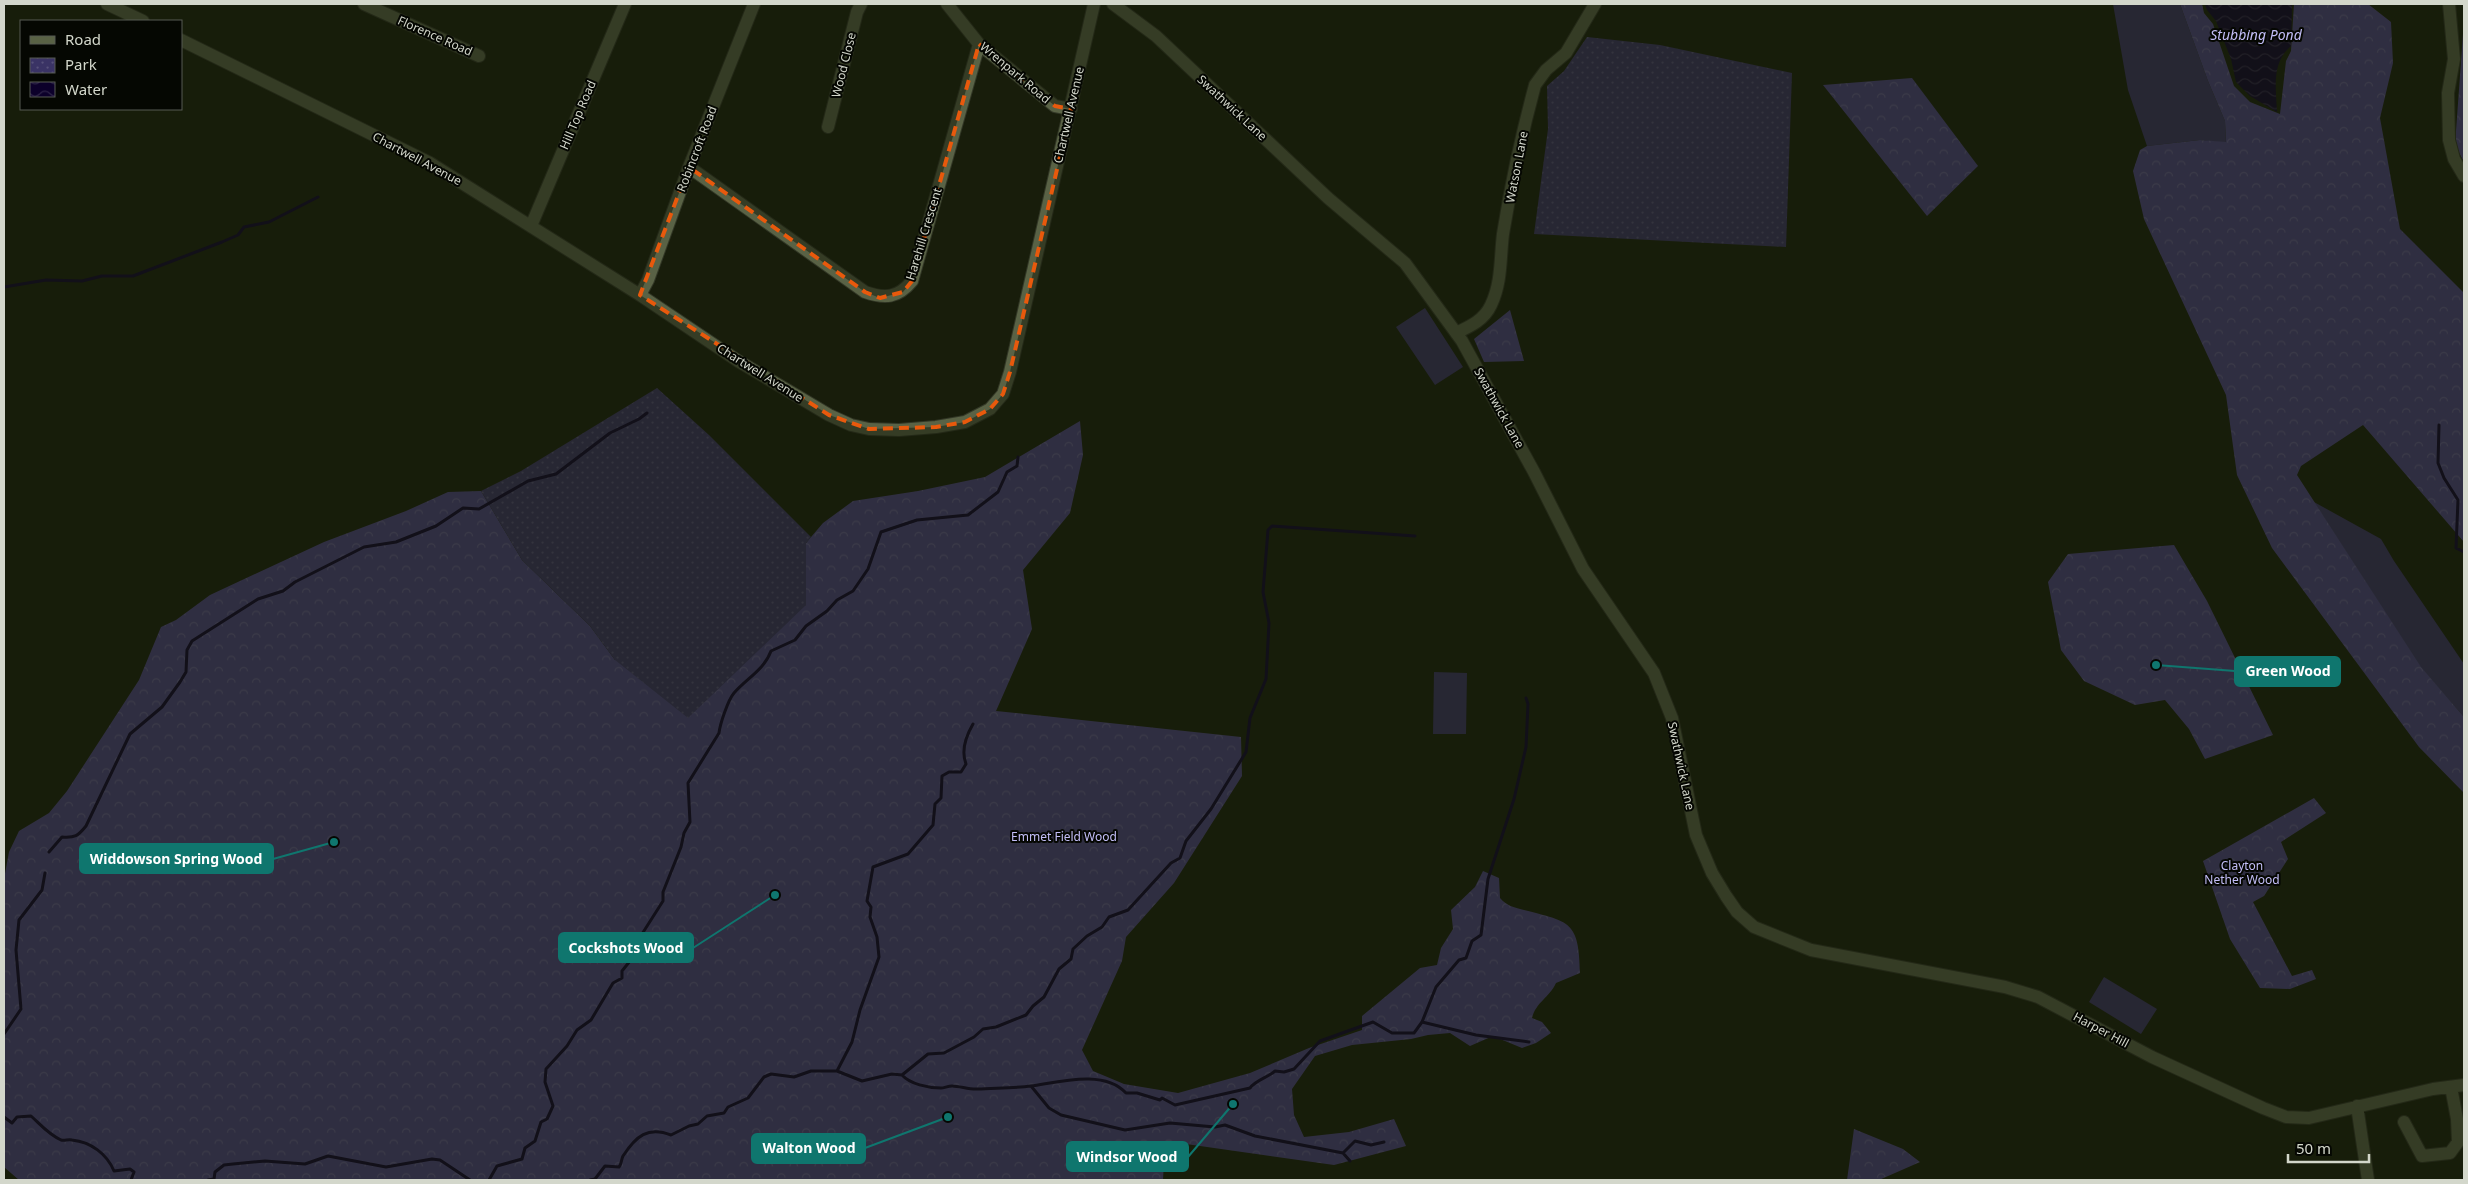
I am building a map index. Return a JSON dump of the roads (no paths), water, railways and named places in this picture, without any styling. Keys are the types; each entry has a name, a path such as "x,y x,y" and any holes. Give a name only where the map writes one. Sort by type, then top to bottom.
{"street":[{"path":"107,4 141,20"},
{"name":"Robincroft Road","path":"640,295 648,280 689,167 754,4"},
{"name":"Wood Close","path":"828,127 857,12 861,4"},
{"name":"Wrenpark Road","path":"947,4 980,44 1055,106 1071,110"},
{"name":"Chartwell Avenue","path":"182,40 430,163 640,295 738,361 829,415 851,425 899,430 936,428 965,422 990,409 1003,394 1071,110 1094,4"},
{"name":"Swathwick Lane","path":"1113,4 1156,36 1328,198 1405,263 1456,333 1534,472 1583,569 1654,673 1672,718 1696,834 1712,874 1737,912"},
{"name":"Watson Lane","path":"1456,333 1473,326 1483,318 1491,305 1500,279 1504,234 1534,84 1546,70 1566,53 1595,4"},
{"path":"2449,4 2454,59 2448,93 2449,140 2454,159 2464,176"},
{"name":"Florence Road","path":"372,5 479,56"},
{"name":"Hill Top Road","path":"531,226 621,5"},
{"name":"Harehill Crescent","path":"689,167 864,292 880,298 903,292 912,281 980,44"},
{"name":"Harper Hill","path":"1737,912 1754,927 1811,950 2006,987 2038,997 2152,1057 2281,1115 2309,1118 2356,1106 2464,1084"},
{"path":"2404,1122 2422,1156 2450,1153 2458,1142 2457,1119 2451,1087"},
{"path":"2356,1106 2368,1180"}],"water":[{"name":"Stubbing Pond","path":"2205,4 2292,4 2291,46 2280,60 2276,76 2277,112 2250,96 2236,82 2231,59 2216,21 2207,10"}],"waterway":[{"path":"4,287 46,280 82,281 102,276 133,276 238,235 244,227 269,222 318,197"},
{"path":"49,852 62,837 76,836 86,826 130,734 162,707 186,672 187,650 192,641 258,599 283,591 295,582 364,547 396,542 436,526 463,508 479,509 528,481 556,474 610,433 647,413"},
{"path":"2439,425 2438,463 2444,478 2458,500 2456,548 2464,552"},
{"path":"489,1180 497,1166 522,1159 525,1148 535,1141 541,1122 547,1119 553,1106 545,1082 546,1069 567,1046 577,1030 591,1020 613,983 622,978 622,971 630,961 642,934 663,901 663,892 681,847 684,833 690,822 688,783 719,733 729,701 734,693 760,669 771,651 795,640 806,626 827,611 837,600 853,591 868,569 881,532 917,520 968,515 998,492 1007,472 1017,466 1018,457"},
{"path":"590,1180 595,1179 605,1166 619,1167 628,1149 643,1135 649,1132 663,1132 671,1135 689,1126 698,1124 707,1116 724,1113 728,1107 748,1098 764,1077 771,1074 794,1077 811,1071 837,1071 862,1081 892,1074 902,1075 928,1054 944,1053 974,1037 983,1029 996,1027 1026,1015 1044,997 1059,969 1071,959 1073,949 1087,936 1102,927 1109,917 1128,910 1171,863 1180,858 1186,841 1211,809 1246,752 1250,718 1266,679 1269,623 1263,592 1268,530 1272,526 1415,536"},
{"path":"902,1075 914,1083 925,1086 941,1088 955,1086 975,1089 1025,1087 1068,1080 1094,1079 1106,1081 1126,1093 1137,1093 1160,1100 1162,1098 1175,1105 1250,1088 1275,1071 1284,1072 1294,1069 1320,1041 1373,1022 1392,1033 1414,1033 1422,1022 1436,987 1459,960 1466,958 1472,941 1481,935 1488,879 1514,799 1526,747 1528,704 1526,698"},
{"path":"837,1071 852,1042 860,1010 879,957 877,937 870,917 871,907 867,901 873,867 908,854 933,825 935,804 941,798 942,776 949,772 961,772 966,764 965,744 973,724"},
{"path":"4,1034 21,1009 16,950 19,920 42,890 45,873"},
{"path":"1422,1022 1476,1035 1529,1042"},
{"path":"1031,1086 1049,1108 1061,1115 1125,1130 1170,1123 1215,1127 1225,1125 1255,1136 1343,1153 1355,1141 1371,1145 1384,1142"},
{"path":"4,1117 12,1123 17,1117 31,1116 56,1138 86,1143 103,1154 114,1171 130,1169 134,1172 131,1180"},
{"path":"1343,1153 1350,1161"},
{"path":"208,1180 214,1179 215,1172 224,1165 265,1161 305,1164 328,1156 386,1167 432,1159 440,1160 470,1180"}],"place":[{"name":"Green Wood","path":"2156,665"},
{"name":"Widdowson Spring Wood","path":"334,842"},
{"name":"Cockshots Wood","path":"775,895"},
{"name":"Windsor Wood","path":"1233,1104"},
{"name":"Walton Wood","path":"948,1117"}],"park label":[{"name":"Emmet Field Wood","path":"1064,837"},
{"name":"Clayton Nether Wood","path":"2242,873"}]}
